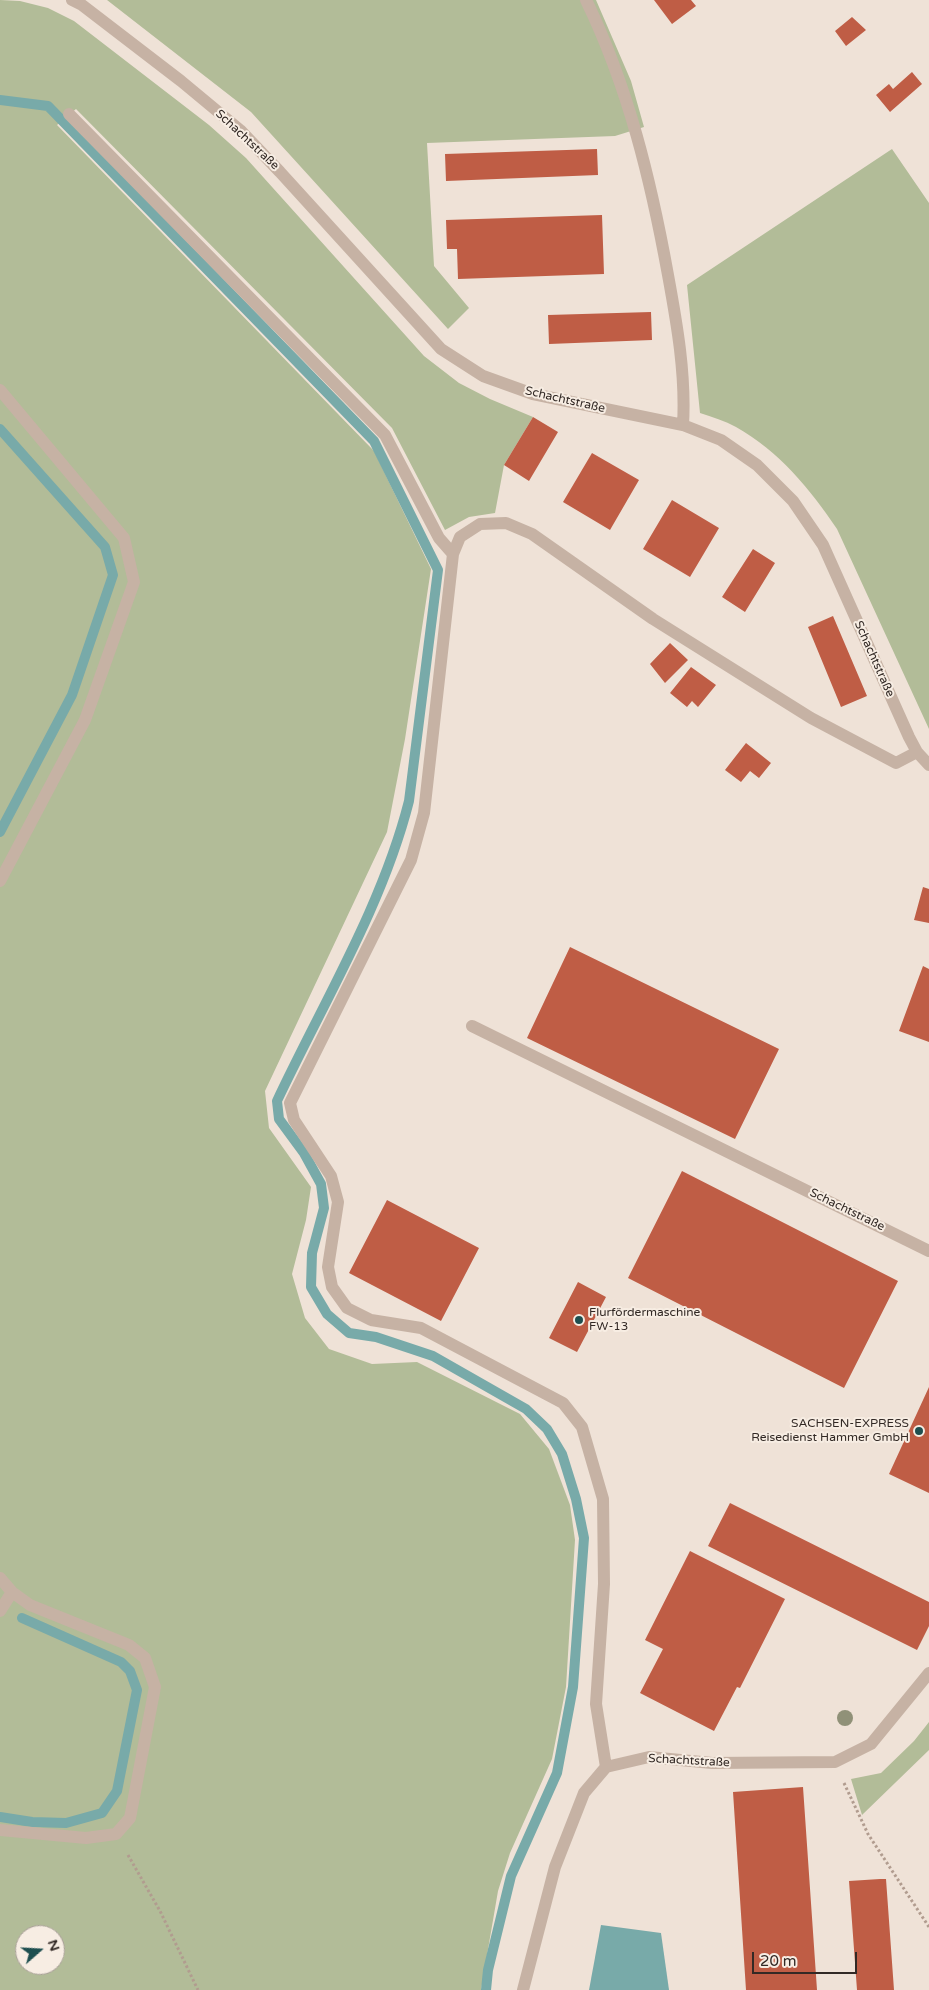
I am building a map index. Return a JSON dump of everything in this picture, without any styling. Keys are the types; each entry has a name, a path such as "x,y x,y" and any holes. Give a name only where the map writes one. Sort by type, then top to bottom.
{"street":[{"name":"Schachtstraße","path":"72,0 82,5 181,81 240,130 441,349 483,376 533,394 683,425 721,440 757,465 793,501 823,544 909,737 917,752 929,765"},
{"path":"586,0 622,86 641,149 654,205 677,324 684,399 683,425"},
{"path":"69,114 385,435 439,538 453,554"},
{"path":"0,390 124,538 134,582 86,720 0,881"},
{"path":"523,1990 554,1867 584,1793 606,1767 596,1704 604,1584 604,1499 582,1428 563,1403 421,1328 371,1320 347,1308 332,1287 328,1267 338,1202 332,1176 294,1120 290,1103 411,860 424,813 453,554 460,537 480,524 506,523 532,534 653,620 811,718 896,763 917,752"},
{"name":"Schachtstraße","path":"472,1026 929,1251"},
{"path":"0,1578 12,1592 30,1605 129,1645 145,1658 155,1687 130,1818 116,1834 86,1838 0,1830"},
{"path":"0,1611 12,1592"},
{"name":"Schachtstraße","path":"606,1767 649,1757 712,1763 835,1762 871,1744 929,1673"}],"path":[{"path":"835,1762 868,1834 929,1927"},
{"path":"116,1834 160,1911 198,1990"}],"green space":[{"path":"0,0 20,1 48,8 74,21 209,125 246,158 424,356 459,383 490,399 533,417 504,465 495,513 469,517 445,530 392,428 76,109 57,125 374,451 431,569 405,739 387,832 265,1091 269,1128 311,1187 306,1220 292,1274 305,1318 329,1349 372,1364 417,1362 520,1414 549,1449 570,1505 575,1540 566,1687 552,1759 510,1853 498,1891 481,1990 0,1990"},
{"path":"107,0 596,0 631,81 644,127 615,136 427,143 434,266 469,308 448,329 251,112"},
{"path":"892,149 929,203 929,729 837,529 827,514 805,485 766,447 736,427 700,413 687,285"},
{"path":"929,1722 929,1750 862,1815 851,1779 881,1773 914,1741"}],"water":[{"path":"601,1925 661,1933 669,1990 589,1990"}],"building":[{"path":"654,0 691,0 696,6 672,24"},
{"path":"852,17 866,30 846,46 835,31"},
{"path":"912,72 922,84 890,112 876,95 889,84 893,89"},
{"path":"597,149 598,175 446,181 445,154"},
{"path":"602,215 604,274 458,279 457,249 447,249 446,220"},
{"path":"651,312 652,340 549,344 548,315"},
{"path":"533,417 558,432 529,481 504,465"},
{"path":"592,453 639,480 610,530 563,502"},
{"path":"672,500 719,528 690,577 643,549"},
{"path":"753,549 775,563 745,612 722,597"},
{"path":"833,616 867,696 841,707 808,627"},
{"path":"670,643 688,660 665,683 650,664"},
{"path":"691,667 716,685 698,707 692,701 687,707 670,693"},
{"path":"746,743 771,763 759,778 750,771 741,782 725,770"},
{"path":"923,887 929,889 929,923 914,920"},
{"path":"570,947 779,1049 735,1139 527,1038"},
{"path":"923,966 929,969 929,1042 899,1031"},
{"path":"682,1171 898,1281 844,1388 628,1278"},
{"path":"387,1200 479,1248 441,1321 349,1273"},
{"path":"578,1282 606,1297 577,1352 549,1338"},
{"name":"SACHSEN-EXPRESS Reisedienst Hammer GmbH","path":"929,1387 929,1493 889,1474"},
{"path":"730,1503 929,1602 929,1626 917,1650 708,1546"},
{"path":"690,1551 785,1599 740,1688 737,1687 714,1731 640,1693 663,1649 645,1640"},
{"path":"803,1787 817,1990 746,1990 733,1792"},
{"path":"886,1879 894,1990 857,1990 849,1881"}],"waterway":[{"path":"0,100 48,106 374,441 438,570 409,801 383,879 367,917 277,1101 279,1119 304,1153 321,1184 324,1208 312,1253 311,1287 327,1314 349,1333 376,1337 433,1356 526,1409 547,1429 562,1454 576,1499 584,1538 573,1687 557,1773 511,1876 488,1970 486,1990"},
{"path":"0,429 105,547 113,575 72,695 0,832"},
{"path":"0,1817 32,1822 66,1823 102,1813 117,1791 137,1690 130,1671 121,1662 22,1618"}],"place":[{"name":"Flurfördermaschine FW-13","path":"579,1320"},
{"name":"SACHSEN-EXPRESS Reisedienst Hammer GmbH","path":"919,1431"}]}
